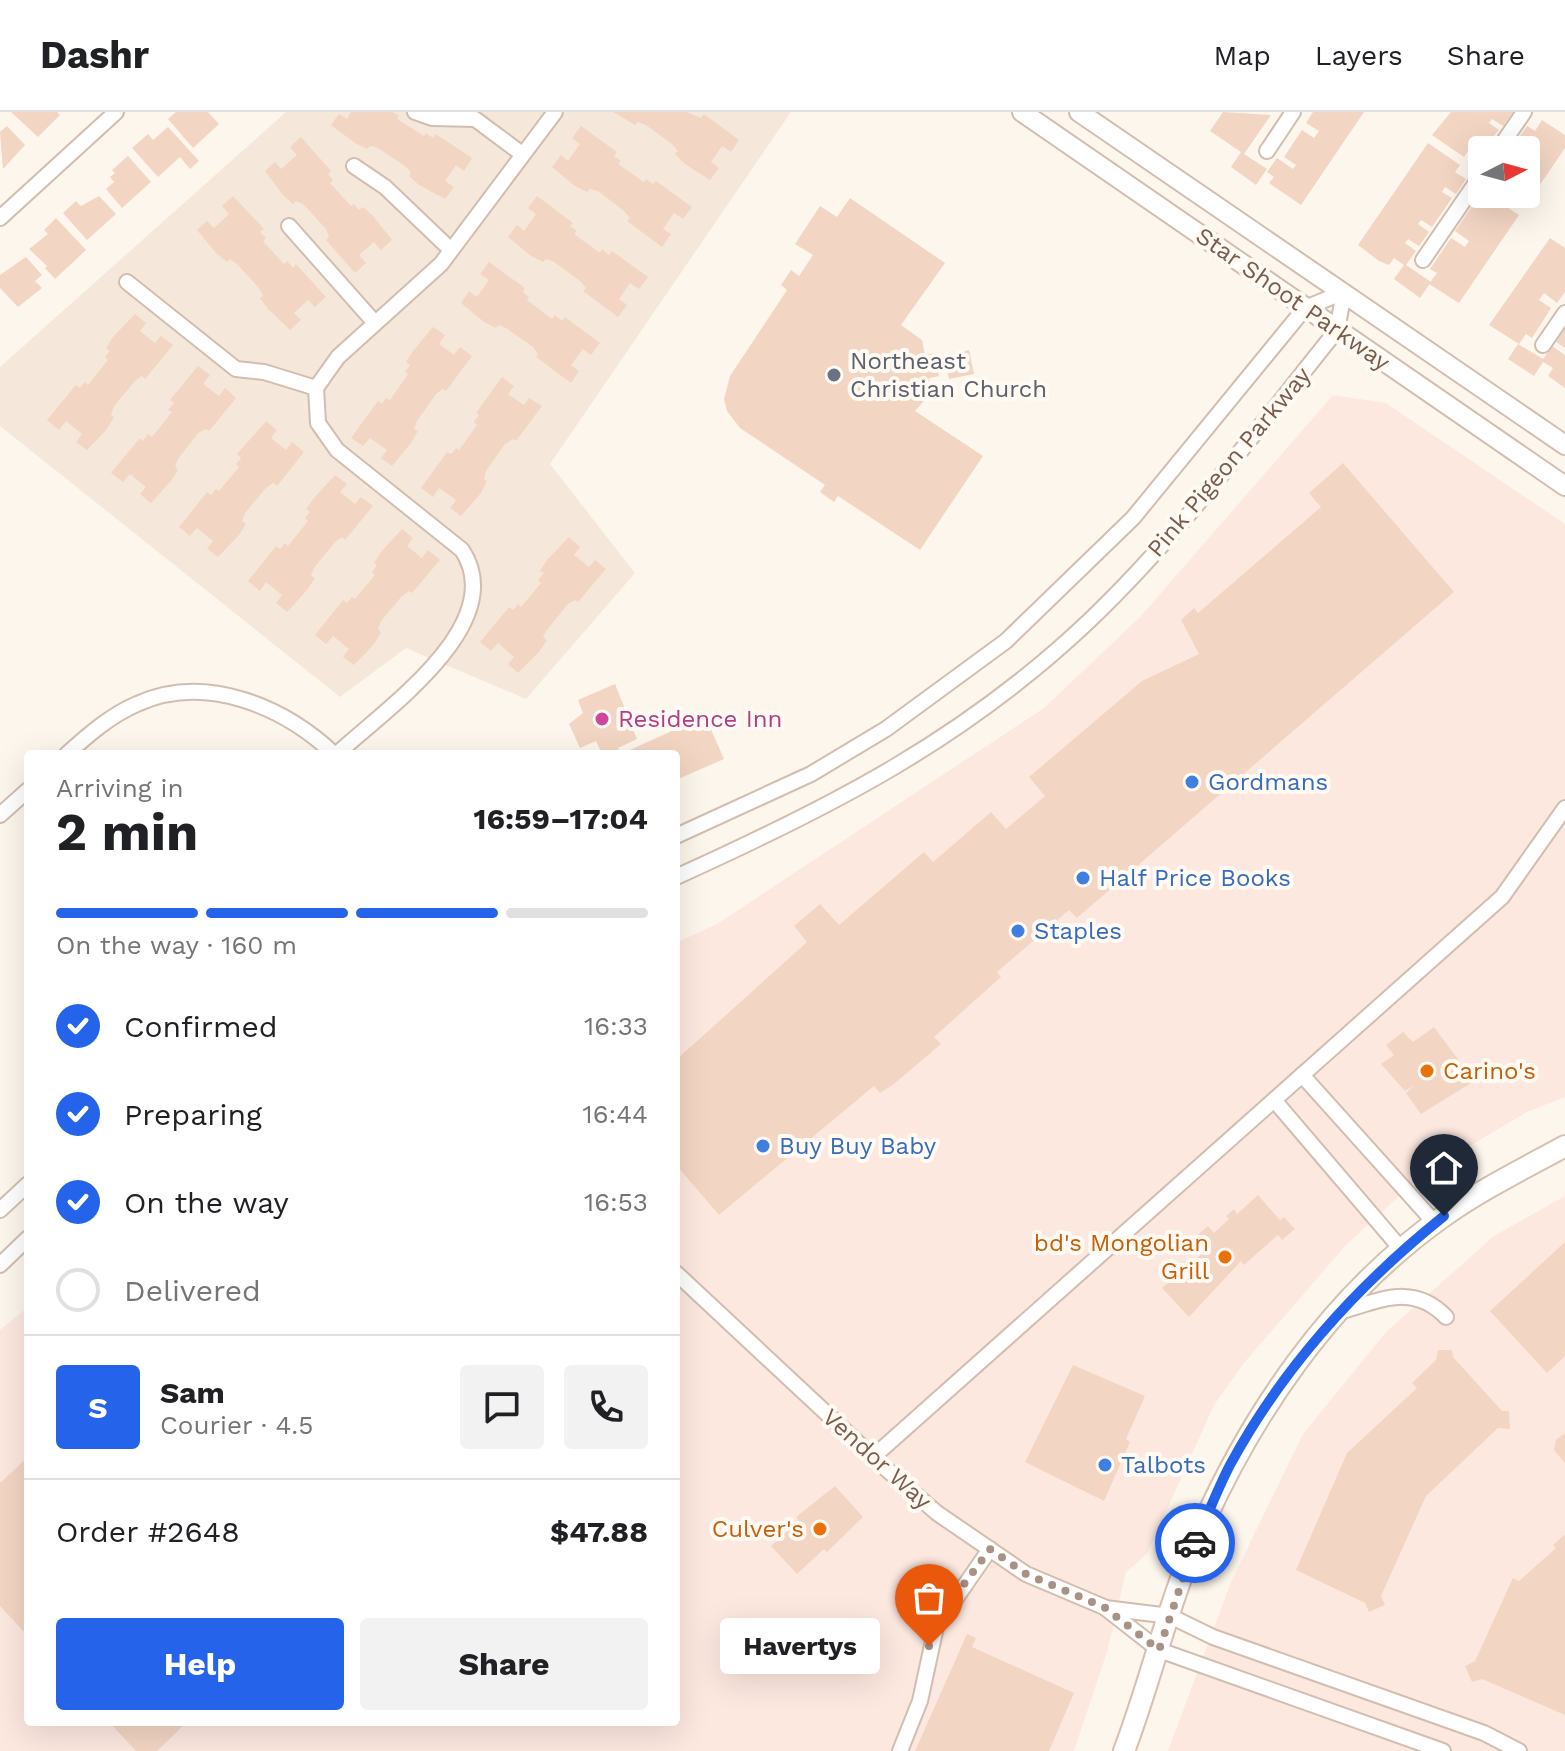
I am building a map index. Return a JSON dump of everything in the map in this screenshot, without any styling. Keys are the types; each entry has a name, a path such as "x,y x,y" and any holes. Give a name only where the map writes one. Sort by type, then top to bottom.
{"main road":[{"path":"1124,1751 1193,1547 1230,1466 1278,1388 1338,1312 1402,1250 1435,1223 1565,1146"}],"street":[{"path":"415,112 432,118 475,119 522,154"},
{"path":"339,750 447,653 461,633 471,607 472,565 462,550 331,444 318,423 316,388 338,357 451,250 555,112"},
{"name":"Star Shoot Parkway","path":"1022,112 1565,486"},
{"name":"Star Shoot Parkway","path":"1079,112 1565,445"},
{"path":"1267,151 1293,112"},
{"path":"1508,136 1524,112"},
{"path":"0,218 110,114"},
{"path":"354,166 385,187 451,250"},
{"path":"1423,260 1468,194"},
{"path":"289,226 375,323"},
{"path":"127,282 236,369 264,372 316,388"},
{"name":"Pink Pigeon Parkway","path":"680,834 811,774 886,729 1006,641 1133,518 1305,308 1344,292"},
{"name":"Pink Pigeon Parkway","path":"680,875 854,793 921,752 1028,673 1088,621 1169,537 1337,330 1344,292"},
{"path":"1543,345 1565,313"},
{"path":"72,750 113,716 140,702 207,693 249,700 268,708 330,750"},
{"path":"0,815 24,794"},
{"path":"873,1457 1502,897 1565,808"},
{"path":"1302,1075 1435,1223"},
{"path":"1274,1100 1402,1250"},
{"path":"0,1210 24,1188"},
{"path":"0,1265 24,1242"},
{"name":"Vendor Way","path":"680,1277 937,1513 1026,1574 1104,1607 1159,1650 1443,1751"},
{"path":"1338,1312 1412,1296 1431,1302 1446,1317"},
{"path":"900,1751 920,1701 929,1646 936,1627 990,1549"},
{"name":"Vendor Way","path":"1104,1607 1170,1616 1213,1637 1484,1733 1519,1751"}],"shaded area":[{"path":"286,112 791,112 550,464 635,573 526,699 406,648 340,697 0,426 0,367"},
{"path":"1333,395 1386,403 1565,524 1565,1097 1527,1112 1423,1174 1346,1245 1244,1363 1214,1405 1147,1554 1126,1572 1107,1652 1074,1751 0,1751 0,1330 24,1310 24,1726 680,1726 680,941 717,924 1044,708 1141,616"},
{"path":"1565,1196 1565,1751 1168,1751 1231,1582 1303,1434 1386,1332 1494,1236"}],"building":[{"path":"11,112 57,112 60,115 38,137"},
{"path":"176,112 208,112 219,124 193,148 168,119"},
{"path":"351,112 393,112 399,116 397,119 424,136 426,133 433,138 436,134 472,158 464,171 456,165 445,181 454,187 445,199 419,185 409,176 411,172 405,166 378,148 370,146 367,149 331,125 339,114 347,119"},
{"path":"613,112 686,112 701,118 704,114 739,140 731,152 722,146 711,162 719,168 710,180 685,164 675,154 678,151 672,144 646,125 638,122 635,125"},
{"path":"1223,112 1271,115 1244,154 1267,169 1256,185 1231,167 1241,152 1210,131"},
{"path":"1313,112 1364,112 1301,205 1269,183 1274,177 1267,172 1277,158 1293,169 1296,165 1284,157 1302,130 1314,138 1319,131 1306,123"},
{"path":"1451,112 1513,112 1503,126 1492,119 1489,123 1499,130 1494,136 1468,136 1468,151 1464,157 1432,135"},
{"path":"1542,120 1565,135 1565,148 1540,185 1540,136 1520,136 1527,126 1535,131"},
{"path":"7,126 25,145 3,169 0,132"},
{"path":"581,126 617,152 614,156 621,161 618,164 644,182 646,179 653,184 656,181 692,207 683,219 674,213 663,229 671,234 662,247 627,221 630,218 624,211 598,191 590,189 587,192 575,186 552,167 561,155 568,161 580,144 572,138"},
{"path":"168,127 199,161 190,169 180,157 158,177 132,148 148,134 153,140"},
{"path":"301,137 331,171 328,174 333,180 330,183 351,206 354,204 359,210 363,207 373,216 392,240 381,250 374,242 359,255 366,263 355,273 326,240 329,237 326,229 304,205 296,201 293,204 283,195 265,171 275,162 281,169 297,155 290,147"},
{"path":"1428,143 1460,165 1455,172 1466,179 1456,194 1445,187 1442,192 1452,198 1432,227 1421,220 1418,224 1429,232 1419,246 1408,239 1405,243 1416,251 1406,265 1431,282 1420,298 1394,279 1404,265 1394,258 1389,265 1379,261 1358,245"},
{"path":"128,156 151,182 122,208 106,189 114,182 110,177 115,173 112,170"},
{"path":"99,196 116,214 87,240 63,213 76,201 81,206"},
{"path":"233,196 264,229 260,232 266,238 263,241 284,264 287,261 293,268 296,264 326,297 315,307 308,300 294,313 301,320 290,330 268,309 260,298 263,296 259,288 237,264 230,259 227,262 216,253 197,230 207,221 214,228 229,214 222,206"},
{"path":"537,196 573,223 570,226 577,231 574,234 600,253 602,249 609,255 612,251 648,277 639,289 630,283 619,299 627,305 618,317 583,291 586,288 580,281 554,262 546,259 543,262 531,256 508,237 517,225 524,231 536,214 528,208"},
{"name":"Northeast Christian Church","path":"850,198 945,263 901,325 922,340 925,355 934,353 935,358 969,350 974,374 949,379 947,370 938,372 939,376 929,378 932,392 915,411 983,456 920,550 838,496 834,502 820,492 825,485 740,428 727,411 724,399 730,376 787,290 781,285 791,270 799,276 813,255 795,244 820,206 837,217"},
{"path":"1471,208 1508,208 1519,215 1459,303 1429,284 1437,273 1430,269 1451,238 1465,247 1469,241 1455,231"},
{"path":"56,218 86,250 55,279 45,268 47,266 29,249 48,234 44,230"},
{"path":"1550,238 1565,248 1565,292 1557,303 1544,293 1539,300 1551,308 1532,338 1526,334 1519,344 1489,325"},
{"path":"26,257 42,275 35,281 42,288 18,307 0,288 0,275"},
{"path":"489,262 525,288 523,292 529,297 527,300 552,319 555,315 562,321 565,317 600,343 591,355 583,349 571,365 579,371 571,383 536,357 538,354 533,347 506,328 498,325 496,328 484,322 461,303 469,291 477,297 489,280 480,274"},
{"path":"135,314 146,323 140,331 155,343 161,336 173,345 145,379 142,376 135,381 114,406 111,415 114,417 107,429 87,450 76,442 82,434 66,421 59,430 47,420 76,385 80,388 85,382 88,385 108,360 105,357 110,351 106,348 113,337"},
{"path":"433,327 445,335 439,344 454,355 460,347 472,356 446,391 443,389 436,394 417,421 414,429 418,431 411,443 392,466 381,458 387,450 370,438 363,446 351,438 378,401 382,404 386,398 390,400 408,374 405,372 410,365 406,362"},
{"path":"1565,328 1565,348 1556,342"},
{"path":"1518,344 1543,359 1552,346 1565,355 1565,388 1548,376 1553,368 1543,362 1534,376 1508,359"},
{"path":"198,366 210,375 203,384 219,396 225,388 236,398 209,431 206,429 198,433 178,459 175,467 178,470 171,481 151,503 140,494 146,487 130,474 123,482 111,473 140,438 143,441 148,434 152,437 172,412 168,410 174,403 170,400"},
{"path":"502,377 514,386 508,394 524,405 529,398 542,406 516,441 513,439 505,444 486,471 484,479 487,481 481,493 461,516 450,508 456,500 439,488 433,497 421,488 447,452 451,454 456,448 459,450 477,425 474,422 479,415 476,413"},
{"path":"266,421 277,430 271,438 286,450 292,442 304,452 277,486 273,483 266,488 245,513 242,521 246,524 218,557 207,549 213,541 197,528 190,536 179,527 207,492 211,495 216,489 219,491 239,467 236,464 241,458 237,454"},
{"path":"1343,463 1454,592 1077,918 1069,910 997,972 1001,977 934,1037 941,1044 894,1084 880,1093 874,1086 719,1215 680,1170 680,1056 807,942 794,926 820,904 839,925 924,852 933,862 991,812 1006,829 1045,796 1029,777 1142,681 1199,654 1181,620 1194,608 1198,613 1321,507 1309,493"},
{"path":"335,475 347,484 340,492 355,504 361,497 373,506 345,540 342,537 335,542 314,568 311,576 315,578 307,590 287,612 276,603 282,595 266,582 260,591 248,581 276,546 280,549 285,543 288,546 308,521 305,518 310,512 306,509"},
{"path":"402,529 413,538 407,546 422,558 428,550 440,560 412,593 409,591 402,596 381,621 378,629 381,632 375,643 354,665 343,657 349,649 333,636 326,644 315,635 343,600 347,603 352,597 355,599 375,575 372,572 377,565 374,563"},
{"path":"569,537 580,547 574,555 589,567 595,560 606,569 578,602 575,600 568,604 547,630 543,637 547,640 539,652 518,673 508,664 514,657 498,643 491,651 480,642 509,607 513,610 518,604 521,607 541,583 538,580 544,573 540,571 547,560"},
{"name":"Residence Inn","path":"615,684 637,739 619,750 600,750 596,741 580,748 569,724 583,713 578,700"},
{"name":"Residence Inn","path":"705,716 724,759 680,778 680,750 630,750"},
{"name":"Carino's","path":"1434,1027 1471,1077 1471,1083 1421,1114 1406,1093 1414,1085 1405,1091 1381,1064 1394,1055 1386,1045 1403,1032 1413,1042"},
{"name":"bd's Mongolian Grill","path":"1258,1195 1280,1220 1284,1217 1295,1229 1282,1240 1278,1235 1244,1265 1241,1261 1189,1317 1162,1288 1203,1253 1204,1247 1195,1237 1208,1226 1214,1233 1229,1219 1226,1216 1234,1209 1237,1214"},
{"path":"1565,1242 1565,1356 1547,1373 1490,1311"},
{"path":"1438,1350 1452,1350 1453,1357 1502,1411 1509,1411 1510,1429 1498,1428 1426,1496 1381,1596 1385,1605 1369,1612 1365,1603 1296,1570 1347,1453 1417,1388 1412,1383 1436,1360"},
{"path":"1073,1365 1145,1396 1126,1439 1130,1442 1104,1501 1025,1462"},
{"path":"1565,1433 1565,1463 1554,1450 1556,1440"},
{"path":"24,1461 24,1632 0,1606 0,1483"},
{"name":"Culver's","path":"835,1486 863,1517 827,1552 824,1549 797,1574 771,1546 799,1521 796,1517"},
{"path":"1565,1534 1565,1715 1482,1679 1472,1682 1465,1666 1475,1661 1513,1578 1519,1581 1556,1548 1553,1545"},
{"path":"967,1634 976,1638 972,1647 1074,1693 1049,1751 915,1751"},
{"path":"113,1726 183,1726 157,1751 136,1751"}],"way so far":[{"path":"929,1646 936,1627 953,1599 990,1549 1026,1574 1104,1607 1159,1650 1195,1543"}],"place":[{"name":"Northeast Christian Church","path":"834,375"},
{"name":"Residence Inn","path":"602,719"},
{"name":"Gordmans","path":"1192,782"},
{"name":"Half Price Books","path":"1083,878"},
{"name":"Staples","path":"1018,931"},
{"name":"Carino's","path":"1427,1071"},
{"name":"Buy Buy Baby","path":"763,1146"},
{"name":"bd's Mongolian Grill","path":"1225,1257"},
{"name":"Talbots","path":"1105,1465"},
{"name":"Culver's","path":"820,1529"},
{"name":"Havertys","path":"929,1646"}],"route":[{"path":"1195,1543 1230,1466 1278,1388 1338,1312 1390,1260 1444,1216"}]}
